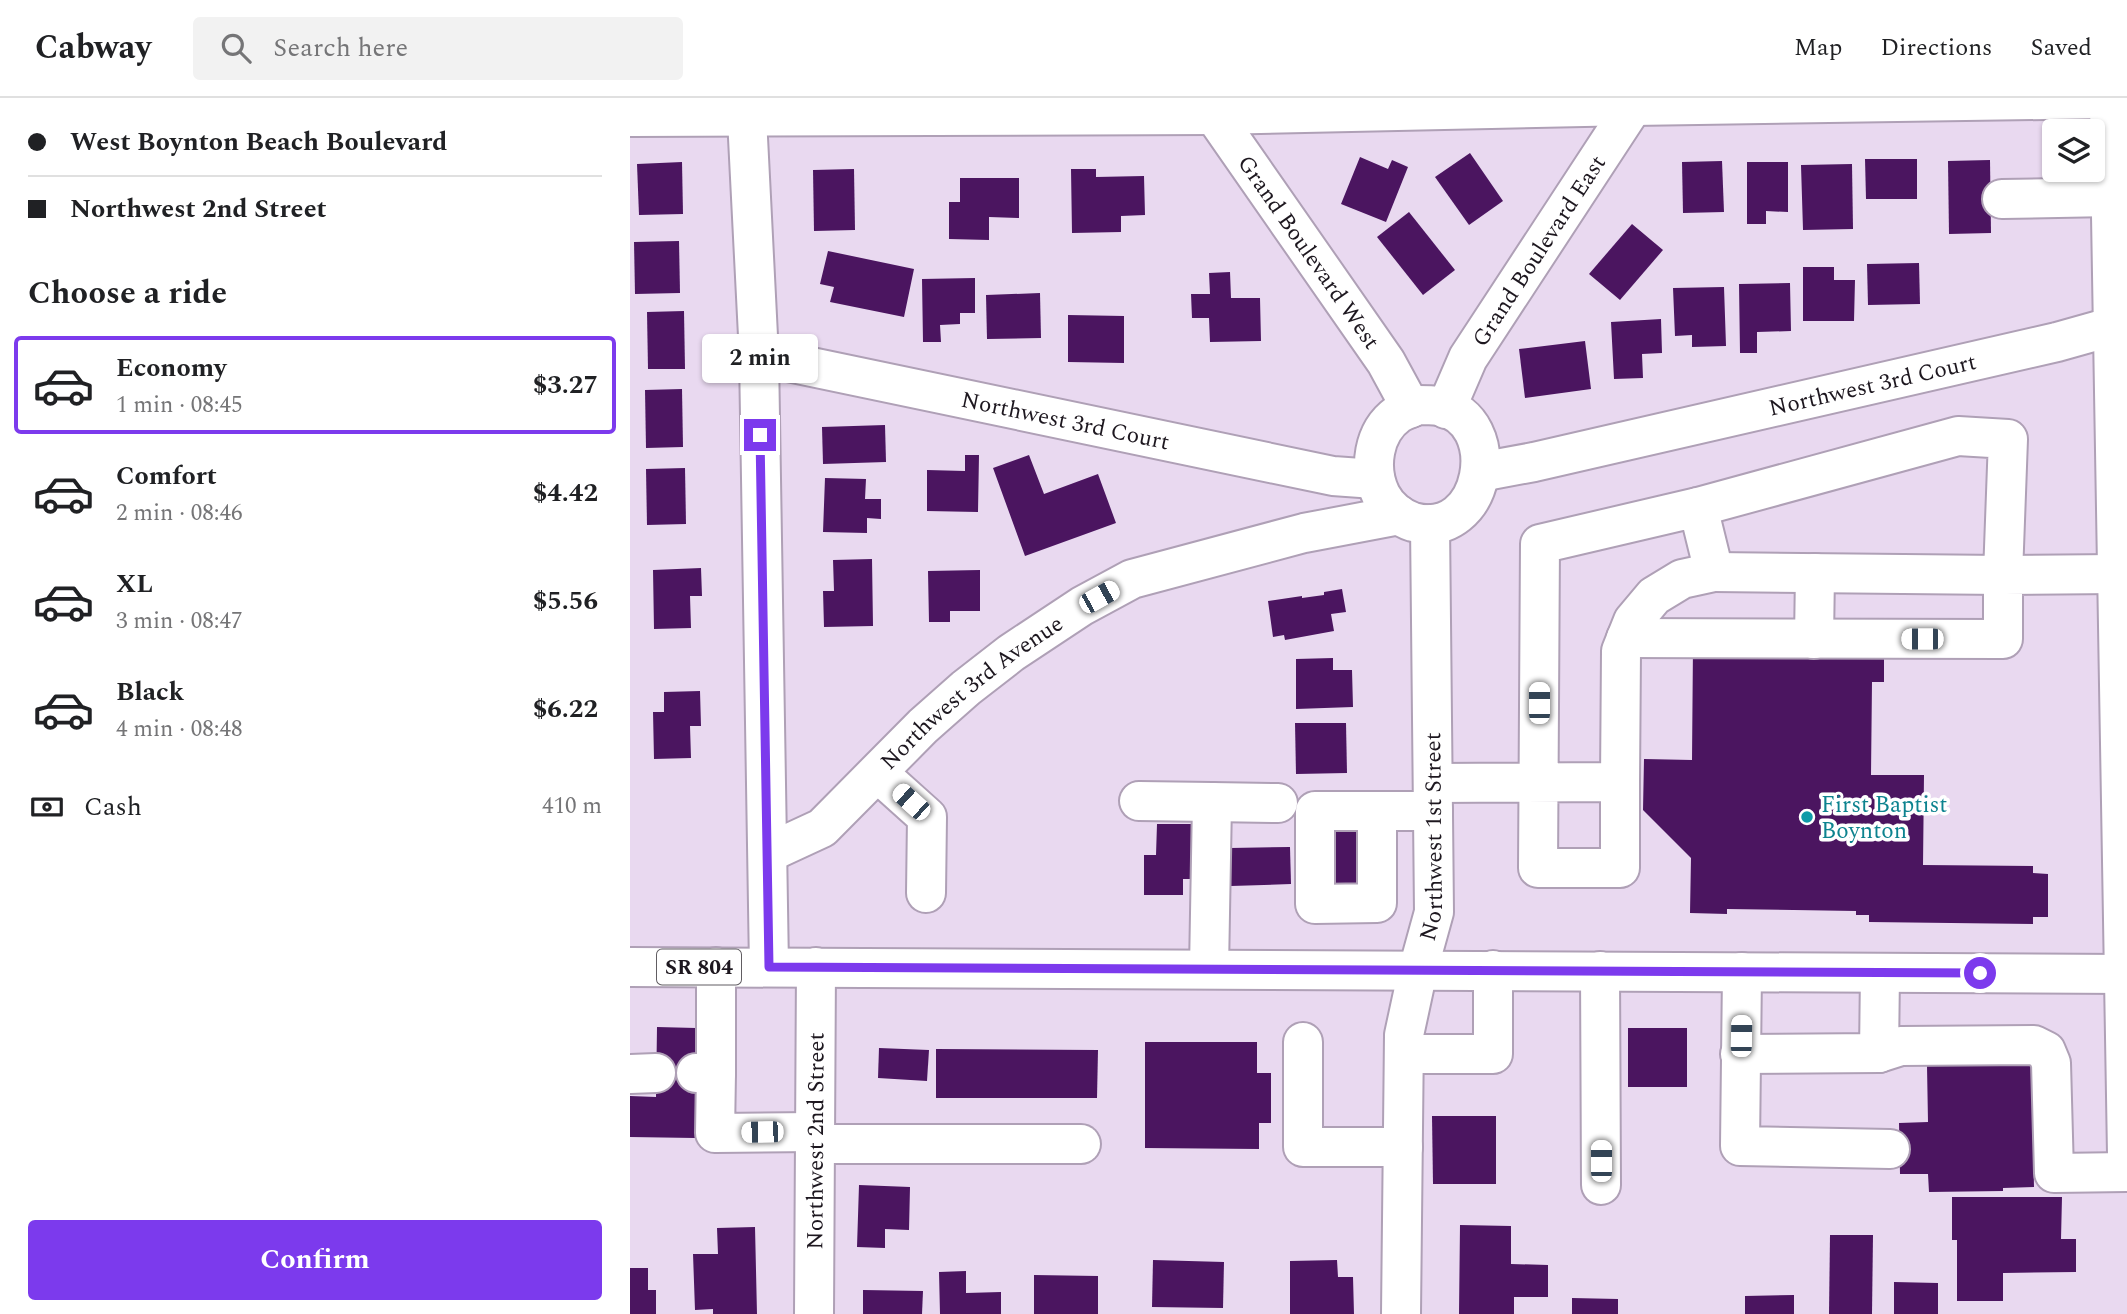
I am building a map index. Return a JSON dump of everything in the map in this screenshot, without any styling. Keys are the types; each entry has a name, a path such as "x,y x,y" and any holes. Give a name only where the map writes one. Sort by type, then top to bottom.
{"street":[{"path":"630,117 746,107 2113,101 2111,197 2124,764 2127,1154"},
{"name":"Grand Boulevard East","path":"1429,408 1468,358 1630,102"},
{"name":"Grand Boulevard West","path":"1219,106 1385,362 1429,408"},
{"path":"746,107 759,356 769,967"},
{"path":"2002,199 2111,197"},
{"name":"Northwest 3rd Court","path":"1480,472 2057,342 2114,326"},
{"name":"Northwest 3rd Court","path":"759,356 1333,476 1374,479"},
{"path":"1429,408 1454,412 1473,432 1479,447 1480,472 1473,496 1457,514 1440,523 1415,519 1388,507 1374,479 1374,454 1381,432 1398,414 1429,408"},
{"path":"1626,638 2003,639 2003,575 2008,439 1958,436 1698,507 1540,544 1538,868 1620,868 1621,650 1633,621 1654,596 1682,579 1714,572 2003,575 2120,561"},
{"path":"1698,507 1714,572"},
{"name":"Northwest 3rd Avenue","path":"768,853 822,828 923,726 1011,653 1082,606 1132,579 1304,533 1415,519"},
{"name":"Northwest 1st Street","path":"1401,1314 1404,1035 1434,912 1433,797 1415,519"},
{"path":"1814,639 1815,573"},
{"path":"878,773 927,817 926,893"},
{"path":"1377,811 1377,903 1315,904 1315,811 1377,811 1433,797 1539,782 1620,782"},
{"path":"1139,801 1278,803"},
{"path":"1209,969 1212,802"},
{"name":"SR 804","path":"630,967 2125,974"},
{"path":"716,967 706,1073 715,1133 1081,1144"},
{"name":"Northwest 2nd Street","path":"814,1314 816,967"},
{"path":"1404,1054 1493,1054 1493,970"},
{"path":"1600,971 1601,1185"},
{"path":"1742,972 1740,1146 1890,1149"},
{"path":"1878,1053 1880,973"},
{"path":"1303,1042 1303,1147 1403,1147"},
{"path":"1740,1054 1878,1053 1901,1046 2034,1045 2046,1051 2051,1063 2054,1172 2127,1172"}],"building":[{"path":"1470,153 1503,201 1469,225 1435,177"},
{"path":"1360,157 1388,169 1392,160 1408,167 1386,222 1341,204"},
{"path":"1865,159 1917,159 1917,199 1866,199"},
{"path":"1990,160 1991,233 1949,234 1948,161"},
{"path":"1722,161 1724,212 1683,213 1682,162"},
{"path":"682,162 683,214 639,215 637,164"},
{"path":"1747,162 1788,162 1788,212 1766,211 1766,224 1747,224"},
{"path":"1852,164 1853,229 1803,230 1801,165"},
{"path":"854,169 855,230 814,231 813,170"},
{"path":"1071,169 1096,169 1096,177 1144,176 1145,215 1121,216 1121,232 1072,233"},
{"path":"960,178 1019,178 1019,218 989,217 989,240 949,239 949,202 960,202"},
{"path":"1409,212 1455,270 1423,295 1377,237"},
{"path":"1632,224 1663,250 1620,300 1589,274"},
{"path":"679,241 680,293 635,294 634,242"},
{"path":"828,251 914,269 904,317 830,302 834,287 820,284"},
{"path":"1919,263 1920,304 1868,305 1867,264"},
{"path":"1803,267 1834,267 1834,280 1855,280 1854,321 1803,321"},
{"path":"1230,272 1231,298 1260,298 1261,341 1210,342 1209,318 1192,318 1191,294 1210,294 1209,273"},
{"path":"975,278 975,313 960,313 960,324 940,325 941,342 923,342 922,279"},
{"path":"1790,283 1791,331 1757,332 1757,353 1740,353 1739,284"},
{"path":"1724,287 1726,346 1692,347 1692,335 1675,336 1673,288"},
{"path":"1040,293 1041,338 987,339 986,295"},
{"path":"684,311 685,369 648,369 647,312"},
{"path":"1068,315 1124,316 1124,363 1068,362"},
{"path":"1661,319 1662,353 1642,354 1643,378 1614,379 1611,322"},
{"path":"1585,341 1591,389 1525,398 1519,349"},
{"path":"682,389 683,447 646,448 645,390"},
{"path":"885,425 886,462 823,464 822,427"},
{"path":"965,455 979,455 978,512 927,511 927,470 965,471"},
{"path":"1029,455 1044,494 1098,474 1116,523 1025,556 993,468"},
{"path":"685,468 686,524 647,525 646,469"},
{"path":"825,478 866,479 865,499 881,499 881,519 867,518 867,533 823,532"},
{"path":"872,559 873,626 824,627 823,591 834,591 833,560"},
{"path":"701,568 702,596 690,596 691,628 654,629 653,570"},
{"path":"980,570 980,611 950,611 950,622 929,622 928,571"},
{"path":"1342,589 1346,612 1331,614 1334,631 1285,640 1284,635 1273,637 1268,601 1324,595 1324,592"},
{"name":"First Baptist Boynton","path":"1693,645 1884,647 1884,682 1872,682 1871,775 1924,775 1923,865 2033,866 2033,873 2048,874 2048,917 2033,917 2033,924 1869,922 1869,915 1856,915 1856,911 1727,909 1727,914 1690,913 1691,858 1643,810 1644,759 1692,760"},
{"path":"1333,658 1333,670 1352,670 1353,707 1296,709 1296,659"},
{"path":"700,691 701,726 690,726 691,758 654,759 653,712 664,712 664,692"},
{"path":"1295,723 1346,723 1347,773 1296,774"},
{"path":"1157,824 1197,824 1196,879 1183,879 1183,895 1144,895 1144,855 1156,855"},
{"path":"1332,824 1361,824 1363,899 1322,899"},
{"path":"1290,847 1291,884 1231,886 1230,848"},
{"path":"657,1027 696,1028 695,1138 630,1137 630,1096 656,1097"},
{"path":"1628,1028 1687,1028 1687,1087 1628,1087"},
{"path":"1145,1042 1257,1042 1257,1073 1271,1073 1271,1123 1259,1123 1259,1149 1145,1148"},
{"path":"879,1048 929,1050 927,1081 878,1078"},
{"path":"936,1049 1098,1050 1097,1098 936,1098"},
{"path":"2031,1060 2034,1187 2003,1188 2003,1191 1929,1192 1928,1174 1900,1174 1899,1123 1928,1122 1927,1066 2005,1064 2005,1061"},
{"path":"1432,1116 1496,1116 1496,1184 1433,1184"},
{"path":"859,1185 910,1187 909,1230 885,1229 885,1248 857,1247"},
{"path":"1952,1197 2062,1197 2061,1239 2076,1239 2076,1272 2003,1273 2003,1301 1957,1301 1957,1240 1952,1240"},
{"path":"1460,1225 1511,1226 1511,1264 1548,1265 1548,1297 1514,1297 1514,1314 1459,1314"},
{"path":"755,1227 757,1314 713,1314 713,1309 695,1310 693,1254 718,1254 717,1228"},
{"path":"1830,1235 1873,1235 1872,1314 1829,1314"},
{"path":"1153,1260 1224,1262 1223,1308 1152,1307"},
{"path":"1337,1260 1338,1277 1353,1277 1354,1314 1290,1314 1290,1261"},
{"path":"630,1268 648,1268 648,1290 656,1290 656,1314 630,1314"},
{"path":"966,1271 966,1293 1001,1292 1001,1314 940,1314 939,1272"},
{"path":"1034,1275 1098,1276 1098,1314 1034,1314"},
{"path":"1894,1282 1938,1283 1938,1314 1894,1314"},
{"path":"863,1290 923,1291 922,1314 863,1314"},
{"path":"1794,1295 1794,1314 1745,1314 1745,1296"},
{"path":"1572,1298 1618,1299 1618,1314 1572,1314"}],"place":[{"name":"First Baptist Boynton","path":"1807,817"}],"route":[{"path":"760,435 769,967 1980,973"}]}
